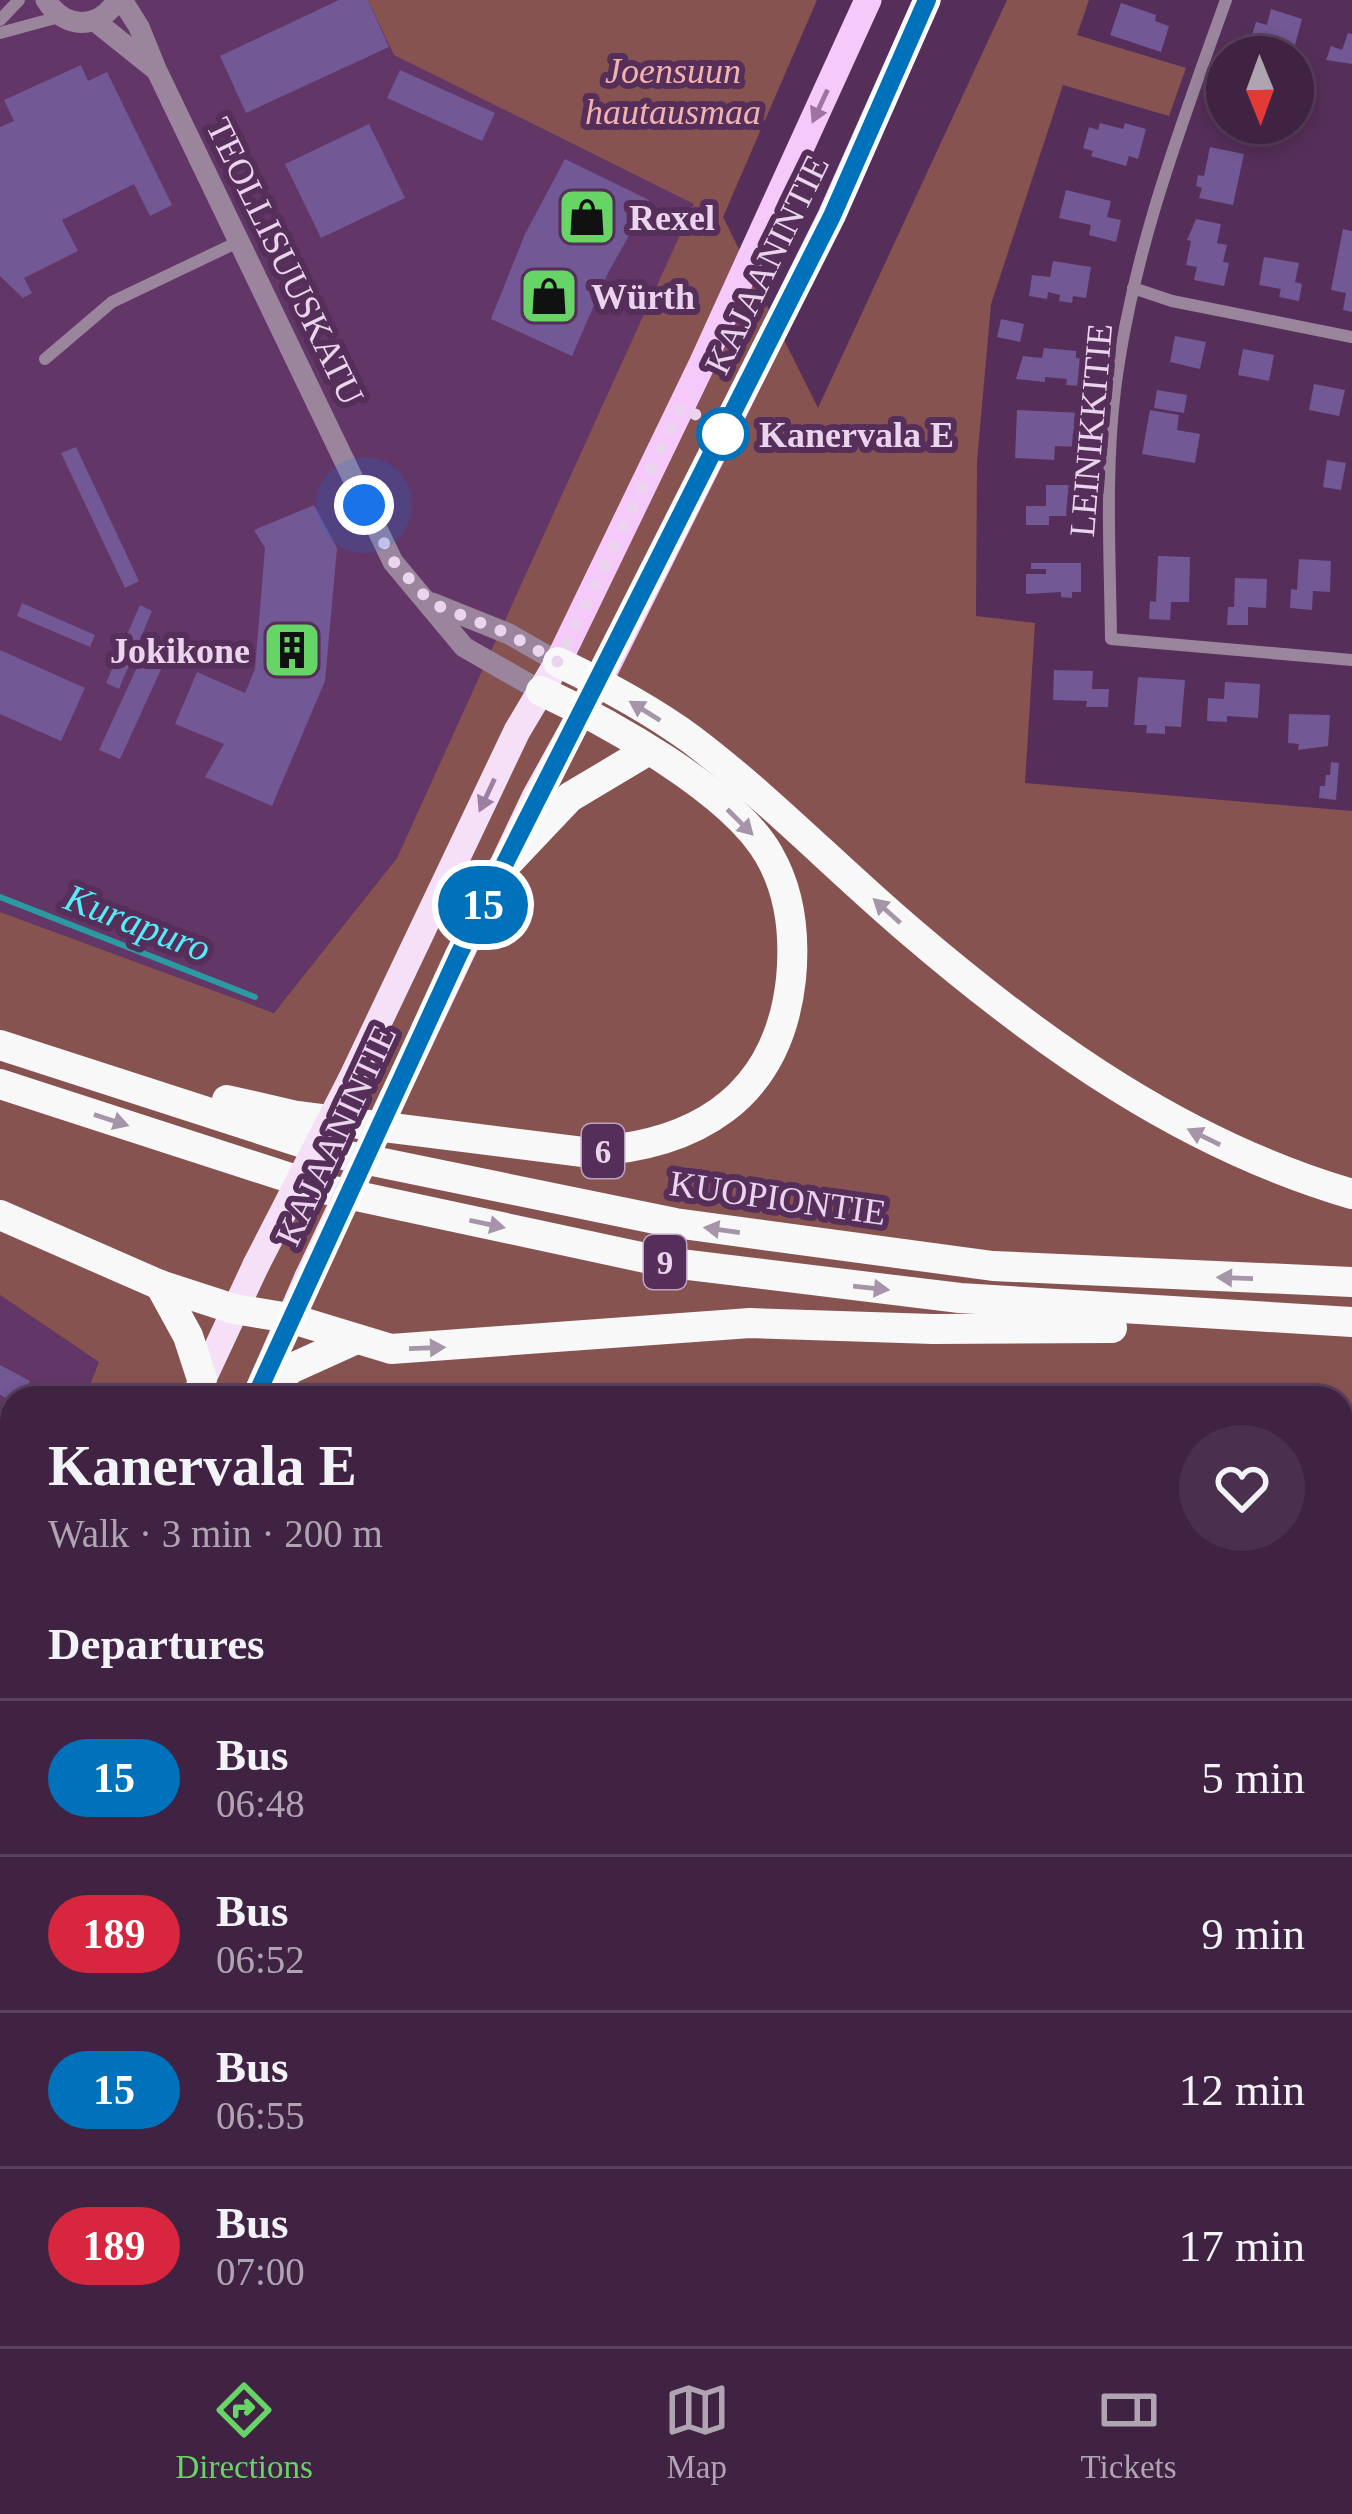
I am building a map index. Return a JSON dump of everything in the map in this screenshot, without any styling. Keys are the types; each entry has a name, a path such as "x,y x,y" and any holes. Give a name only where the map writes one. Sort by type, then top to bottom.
{"highway":[{"path":"558,662 690,738 804,833 908,930 1088,1070 1232,1151 1352,1194"},
{"name":"KAJAANINTIE","path":"199,1386 517,731 558,662"},
{"name":"KAJAANINTIE","path":"264,1386 308,1276 498,873 599,682"},
{"path":"542,691 583,710"},
{"name":"6","path":"40,1058 297,1116 542,1149 622,1150 702,1126 751,1085 777,1041 794,951 784,888 768,853 752,833 690,777 583,710"},
{"path":"498,873 570,796 647,752"},
{"name":"KUOPIONTIE","path":"0,1045 334,1153 675,1223 993,1266 1352,1282"},
{"name":"9","path":"0,1084 324,1189 664,1262 960,1298 1352,1324"},
{"path":"0,1216 160,1285 391,1349 750,1323 933,1329 1352,1324"},
{"path":"160,1285 188,1336 197,1386"},
{"path":"272,1386 290,1369 354,1340"}],"main road":[{"name":"KAJAANINTIE","path":"558,662 702,364 868,0"},
{"name":"KAJAANINTIE","path":"599,682 832,216 927,0"}],"street":[{"path":"0,20 19,0"},
{"path":"0,33 53,8 83,24 95,21 119,0"},
{"name":"TEOLLISUUSKATU","path":"119,0 139,27 242,240 378,536 403,575 464,647 542,691"},
{"name":"LEINIKKITIE","path":"1226,0 1163,174 1133,288 1115,389 1111,639 1352,660"},
{"name":"TEOLLISUUSKATU","path":"95,21 156,69"},
{"path":"45,358 112,302 242,240"},
{"path":"1133,288 1172,301 1352,337"},
{"name":"TEOLLISUUSKATU","path":"431,603 509,634 558,662"}],"shaded area":[{"path":"0,0 368,0 395,55 695,203 397,858 274,1013 0,912"},
{"path":"0,1295 99,1362 93,1386 0,1386"}],"green space":[{"name":"Joensuun hautausmaa","path":"368,0 817,0 723,217 818,408 1007,0 1089,0 1077,35 1186,68 1169,116 1063,85 991,304 977,461 976,616 1035,623 1025,783 1352,811 1352,1386 90,1386 99,1362 0,1295 0,912 274,1013 397,858 694,204 394,55"}],"building":[{"path":"339,0 368,0 389,47 246,113 220,56"},
{"path":"1121,3 1156,15 1155,21 1169,26 1161,52 1110,35"},
{"path":"1271,9 1302,19 1297,36 1252,35 1256,22 1267,25"},
{"path":"1348,33 1352,34 1352,64 1326,60 1331,46 1342,50"},
{"path":"81,65 88,81 107,72 172,205 150,216 134,184 62,220 78,251 24,278 32,293 23,298 0,276 0,127 14,121 4,100"},
{"path":"400,70 495,113 482,141 387,98"},
{"path":"1100,123 1146,129 1138,159 1129,156 1126,166 1091,156 1093,151 1083,148 1089,127 1098,130"},
{"path":"369,124 405,198 321,238 285,164"},
{"path":"1210,147 1244,154 1233,205 1199,198 1198,175 1204,176"},
{"path":"565,159 649,200 608,273 572,356 491,319 525,234"},
{"path":"1066,190 1111,201 1107,217 1121,220 1116,242 1089,235 1091,225 1059,218"},
{"path":"1196,219 1221,224 1217,243 1227,245 1223,262 1229,263 1224,286 1194,280 1197,267 1186,265 1191,241 1187,240"},
{"path":"1343,229 1352,231 1352,312 1343,310 1346,293 1331,290"},
{"path":"1264,257 1299,263 1295,282 1302,284 1299,301 1279,297 1281,289 1259,285"},
{"path":"1053,261 1091,267 1086,298 1073,296 1072,303 1048,292 1047,299 1029,296 1032,275 1050,277"},
{"path":"1001,319 1024,324 1020,342 997,337"},
{"path":"1175,336 1206,342 1200,369 1170,362"},
{"path":"1044,348 1076,351 1076,358 1085,359 1082,386 1066,385 1067,379 1016,379 1023,356 1042,358"},
{"path":"1243,349 1274,355 1269,381 1238,375"},
{"path":"1314,384 1345,390 1339,416 1309,410"},
{"path":"1157,390 1187,395 1184,413 1154,408"},
{"path":"1017,410 1083,413 1081,447 1055,446 1054,460 1015,458"},
{"path":"1150,410 1179,415 1177,430 1200,434 1195,463 1142,454"},
{"path":"76,447 139,581 125,588 61,453"},
{"path":"1327,460 1346,463 1341,490 1323,487"},
{"path":"1046,485 1078,485 1078,516 1049,516 1049,525 1026,525 1026,506 1046,506"},
{"name":"Jokikone","path":"314,505 337,548 325,681 272,806 205,777 224,744 175,724 197,672 245,693 255,669 265,548 254,530"},
{"path":"1158,556 1190,557 1189,602 1171,602 1170,620 1149,619 1150,601 1156,602"},
{"path":"1299,559 1331,561 1330,592 1313,591 1312,610 1290,608 1291,589 1297,590"},
{"path":"1031,563 1081,563 1081,592 1072,592 1072,598 1061,597 1061,592 1026,594 1026,574 1046,574 1046,569 1031,569"},
{"path":"1235,578 1267,579 1266,608 1248,607 1248,625 1227,625 1228,607 1234,607"},
{"path":"22,603 95,635 90,647 17,616"},
{"path":"140,605 152,611 119,689 106,683"},
{"path":"149,641 170,650 120,759 99,750"},
{"path":"0,650 85,688 61,741 0,714"},
{"path":"1054,670 1093,671 1092,689 1109,689 1108,707 1053,700"},
{"path":"1138,677 1185,680 1181,727 1165,726 1165,734 1146,733 1147,725 1134,725"},
{"path":"1225,682 1260,684 1258,718 1227,716 1227,722 1207,721 1208,698 1224,699"},
{"path":"1289,714 1330,715 1328,746 1298,750 1299,744 1288,743"},
{"path":"1331,762 1339,763 1336,800 1319,798"},
{"path":"0,1365 30,1381 28,1386 0,1386"}],"waterway":[{"name":"Kurapuro","path":"0,897 255,997"}],"bus line":[{"name":"15","path":"260,1386 459,954 832,216 927,0"}],"place":[{"name":"Rexel","path":"587,217"},
{"name":"Würth","path":"549,296"},
{"name":"Kanervala E","path":"723,434"},
{"name":"Jokikone","path":"292,650"}],"route":[{"path":"364,505 394,562 431,603 509,634 558,662 682,405 723,434"}]}
